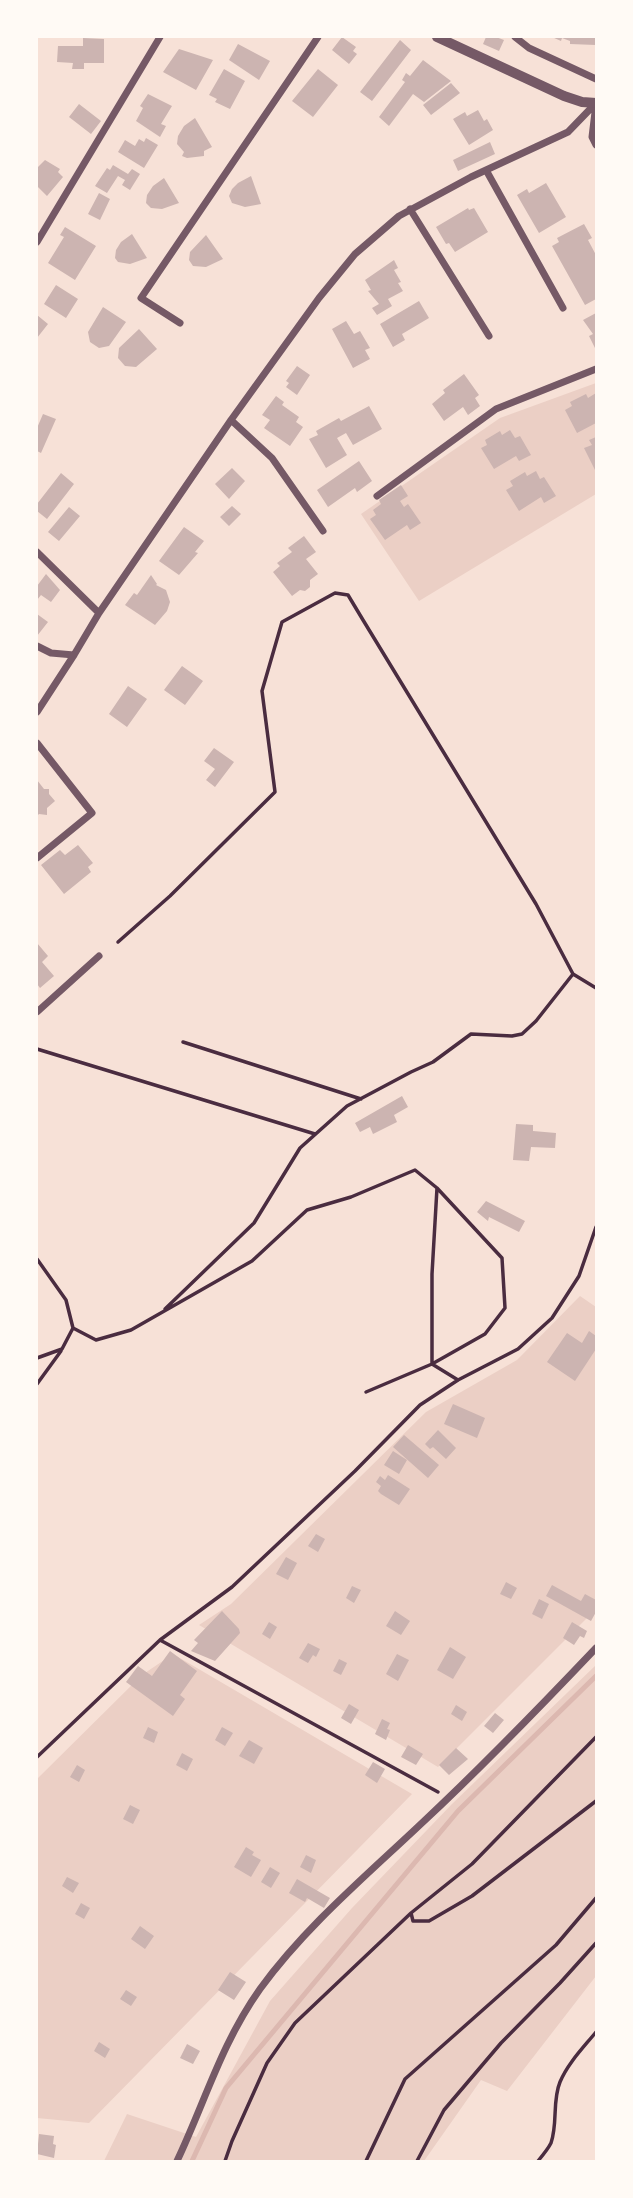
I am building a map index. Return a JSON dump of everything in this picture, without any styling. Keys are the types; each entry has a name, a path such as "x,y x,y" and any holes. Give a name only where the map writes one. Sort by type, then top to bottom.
{"street":[{"path":"37,242 160,37"},
{"path":"180,323 141,298 318,37"},
{"path":"438,37 564,96 596,103"},
{"path":"515,37 529,48 596,79"},
{"path":"596,103 592,137 596,145"},
{"path":"37,712 99,612 231,420 319,298 355,254 388,224 411,209 568,132 596,103"},
{"path":"486,170 562,308"},
{"path":"411,209 489,336"},
{"path":"377,496 496,409 596,369"},
{"path":"231,420 272,458 323,531"},
{"path":"37,552 99,612"},
{"path":"37,646 51,653 74,654"},
{"path":"37,743 92,813 37,858"},
{"path":"37,1012 99,956"},
{"path":"177,2161 215,2069 259,1991 313,1926 449,1798 596,1648"}],"path":[{"path":"118,942 170,896 275,792 262,691 282,622 335,593 348,595 358,611 536,904 573,974 596,988"},
{"path":"160,1313 254,1223 300,1148 347,1106 433,1062 471,1034 512,1037 522,1034 536,1021 573,974"},
{"path":"183,1042 361,1098"},
{"path":"37,1049 315,1134"},
{"path":"73,1328 96,1340 131,1330 252,1261 307,1210 351,1197 415,1170 437,1188 502,1258 505,1308 485,1334 432,1364 366,1392"},
{"path":"432,1364 432,1274 437,1188"},
{"path":"37,1756 160,1640 232,1587 355,1471 420,1405 458,1380 519,1349 552,1318 579,1276 596,1227"},
{"path":"37,1259 66,1300 73,1328 62,1349 37,1384"},
{"path":"37,1359 62,1349"},
{"path":"432,1364 458,1380"},
{"path":"160,1640 449,1798"},
{"path":"225,2161 267,2063 295,2023 411,1913 472,1864 596,1737"},
{"path":"411,1913 412,1922 429,1921 472,1896 596,1801"},
{"path":"366,2161 405,2079 556,1945 596,1898"},
{"path":"417,2161 444,2110 501,2043 596,1943"},
{"path":"538,2161 550,2145 559,2084 567,2067 596,2032"}],"shaded area":[{"path":"596,383 596,494 419,601 361,514 500,418"},
{"path":"580,1296 596,1307 596,1609 438,1767 199,1625 231,1604 426,1412 517,1360"},
{"path":"173,1654 412,1794 89,2123 37,2118 37,1779 142,1675"},
{"path":"596,1665 596,1976 507,2091 481,2080 424,2161 104,2161 127,2114 196,2137 270,2001 352,1908 452,1804"}],"building":[{"path":"342,37 356,47 353,51 357,54 349,64 332,50"},
{"path":"486,37 504,40 499,51 483,44"},
{"path":"552,37 596,37 596,45 570,44 570,41"},
{"path":"83,38 104,39 104,63 84,63 84,69 72,69 73,63 57,62 58,46 83,46"},
{"path":"400,40 411,50 372,101 360,92"},
{"path":"238,44 270,61 259,80 229,60"},
{"path":"179,49 213,60 196,90 163,72"},
{"path":"423,60 451,81 424,102 413,94 389,126 379,117 405,82 402,80 406,73 410,76"},
{"path":"224,69 245,81 230,109 215,102 217,99 209,95"},
{"path":"318,69 338,85 313,117 292,101"},
{"path":"451,83 460,93 431,115 423,105"},
{"path":"148,94 172,106 161,124 166,126 160,137 136,121 143,108 140,106"},
{"path":"79,104 101,121 91,134 69,117"},
{"path":"478,110 493,130 469,145 453,119 465,112 467,116"},
{"path":"195,118 212,147 204,151 204,156 187,158 182,156 184,152 177,144 178,136 184,126"},
{"path":"146,138 158,145 144,168 118,152 125,140 135,146 139,139 144,142"},
{"path":"490,142 495,154 458,171 453,160"},
{"path":"45,160 60,169 58,172 63,177 47,196 37,186 37,168"},
{"path":"113,165 128,174 132,169 140,174 130,190 122,185 125,180 118,176 107,193 95,186 107,168 110,170"},
{"path":"251,176 261,204 245,207 232,203 229,196 232,189"},
{"path":"164,178 179,203 162,209 151,208 146,203 147,195 153,186"},
{"path":"546,183 566,217 539,233 517,195 527,189 529,193"},
{"path":"99,193 110,199 100,220 88,214"},
{"path":"468,208 474,208 488,232 455,252 449,243 446,244 436,227"},
{"path":"584,224 592,238 588,240 596,255 596,299 585,305 552,246 559,242 557,238"},
{"path":"65,227 96,246 75,280 48,263 64,237 60,235"},
{"path":"132,234 147,258 130,264 118,262 115,258 116,250 121,242"},
{"path":"206,235 223,259 206,267 193,266 189,260 190,252"},
{"path":"394,260 398,268 394,270 403,291 388,299 392,306 377,315 372,308 379,304 368,291 371,290 365,280"},
{"path":"56,285 78,299 66,318 44,304"},
{"path":"419,301 429,318 402,334 405,340 393,347 380,324"},
{"path":"103,307 126,322 109,346 99,348 90,342 88,332"},
{"path":"596,313 596,350 589,336 593,334 583,320"},
{"path":"37,315 48,324 37,338"},
{"path":"346,321 354,334 360,331 370,348 365,350 370,359 353,368 332,329"},
{"path":"139,329 157,349 136,367 125,366 118,358 119,348"},
{"path":"297,366 310,375 297,395 286,387 289,383 286,381"},
{"path":"464,374 479,395 475,398 480,406 468,415 463,407 444,421 432,404 445,393 443,390"},
{"path":"596,393 596,423 577,433 565,410 572,406 570,402 586,394 588,398"},
{"path":"276,396 284,402 282,405 299,417 296,422 303,427 290,446 264,428 270,420 262,415"},
{"path":"369,406 382,429 353,445 346,433 337,438 347,455 326,468 309,439 318,435 316,431 339,418 341,421"},
{"path":"43,414 56,419 41,453 37,451 37,428"},
{"path":"510,430 515,438 520,436 531,455 519,461 516,456 494,469 481,448 487,445 485,440 500,431 502,435"},
{"path":"596,437 596,472 584,448 592,445 589,440"},
{"path":"359,461 372,481 357,492 355,488 328,507 317,490"},
{"path":"232,468 245,481 229,499 215,484"},
{"path":"536,471 540,479 544,477 556,496 544,503 541,497 519,511 506,490 513,486 510,481 525,472 527,476"},
{"path":"61,473 74,484 47,519 37,511 37,504"},
{"path":"401,485 408,496 400,501 404,507 408,504 421,523 410,530 407,525 385,540 370,519 376,515 373,510 381,504 379,500"},
{"path":"232,506 241,514 229,526 220,517"},
{"path":"69,507 80,516 59,541 48,532"},
{"path":"184,527 204,541 195,552 198,553 179,575 159,561"},
{"path":"304,536 316,552 306,559 318,574 310,580 310,587 292,596 273,572 280,566 277,563 292,552 288,548"},
{"path":"46,574 60,590 51,602 41,595 37,600 37,586"},
{"path":"151,575 156,585 166,590 170,602 167,611 155,625 125,605 134,593 137,595"},
{"path":"37,614 48,622 37,636"},
{"path":"182,666 203,681 185,705 164,690"},
{"path":"128,686 147,699 127,727 109,714"},
{"path":"214,748 234,762 215,787 206,780 215,769 204,761"},
{"path":"37,780 44,789 49,789 49,794 55,801 47,808 47,815 37,816"},
{"path":"78,845 93,863 88,867 91,872 64,894 41,865 60,850 65,855"},
{"path":"37,943 48,956 42,962 54,976 40,988 37,984"},
{"path":"402,1096 408,1107 394,1115 397,1122 373,1134 370,1127 360,1132 355,1123"},
{"path":"516,1124 533,1125 533,1131 556,1133 555,1148 531,1147 529,1161 513,1160"},
{"path":"486,1201 525,1221 519,1232 489,1217 488,1221 477,1212"},
{"path":"589,1331 596,1336 596,1349 575,1381 547,1362 567,1333 582,1343"},
{"path":"453,1404 485,1418 477,1438 444,1424"},
{"path":"438,1430 456,1448 446,1459 433,1447 430,1449 425,1444"},
{"path":"404,1435 439,1465 428,1478 393,1447"},
{"path":"393,1451 407,1460 399,1474 384,1465"},
{"path":"388,1475 410,1489 399,1505 378,1491 381,1486 376,1482 380,1476 385,1480"},
{"path":"316,1534 325,1539 318,1552 308,1546"},
{"path":"286,1557 297,1563 288,1580 276,1574"},
{"path":"506,1582 517,1588 511,1599 500,1594"},
{"path":"552,1585 581,1601 585,1594 596,1600 596,1612 591,1621 546,1596"},
{"path":"352,1586 361,1590 354,1603 346,1598"},
{"path":"539,1599 549,1604 542,1619 532,1614"},
{"path":"222,1611 240,1633 215,1661 191,1651 198,1643 194,1640"},
{"path":"395,1611 410,1621 401,1635 386,1626"},
{"path":"269,1622 277,1627 270,1639 262,1634"},
{"path":"572,1622 587,1631 584,1638 580,1636 574,1645 563,1638"},
{"path":"308,1643 320,1649 316,1657 313,1655 308,1663 299,1658"},
{"path":"450,1647 466,1657 453,1679 437,1670"},
{"path":"170,1651 197,1671 180,1695 185,1699 173,1716 126,1682 138,1666 152,1676"},
{"path":"397,1654 409,1660 398,1681 386,1674"},
{"path":"339,1659 347,1663 341,1675 333,1671"},
{"path":"349,1704 359,1710 351,1724 341,1718"},
{"path":"456,1705 467,1712 462,1721 451,1714"},
{"path":"495,1713 504,1720 493,1733 484,1726"},
{"path":"382,1719 390,1723 386,1740 375,1734"},
{"path":"148,1727 158,1732 154,1743 143,1738"},
{"path":"222,1727 233,1733 225,1746 215,1740"},
{"path":"249,1740 263,1748 254,1764 239,1756"},
{"path":"408,1745 423,1754 416,1765 401,1757"},
{"path":"456,1748 468,1759 449,1775 439,1765"},
{"path":"182,1753 193,1759 187,1771 176,1765"},
{"path":"373,1762 385,1769 377,1783 365,1775"},
{"path":"77,1765 85,1770 79,1782 70,1777"},
{"path":"130,1805 140,1810 133,1824 123,1819"},
{"path":"246,1847 254,1852 252,1855 261,1860 251,1877 234,1867"},
{"path":"306,1855 316,1860 311,1873 300,1867"},
{"path":"270,1867 280,1873 271,1888 261,1882"},
{"path":"67,1877 79,1883 73,1893 62,1886"},
{"path":"297,1879 330,1898 324,1908 307,1898 305,1902 289,1893"},
{"path":"81,1903 90,1908 84,1919 75,1914"},
{"path":"140,1926 154,1936 145,1949 131,1939"},
{"path":"230,1972 246,1982 234,2000 218,1990"},
{"path":"126,1990 137,1997 131,2006 120,1999"},
{"path":"99,2042 110,2049 105,2058 94,2051"},
{"path":"187,2044 200,2051 193,2064 180,2058"},
{"path":"39,2134 54,2136 54,2158 37,2154"}],"waterway":[{"path":"192,2161 226,2088 458,1811 596,1676"}]}
